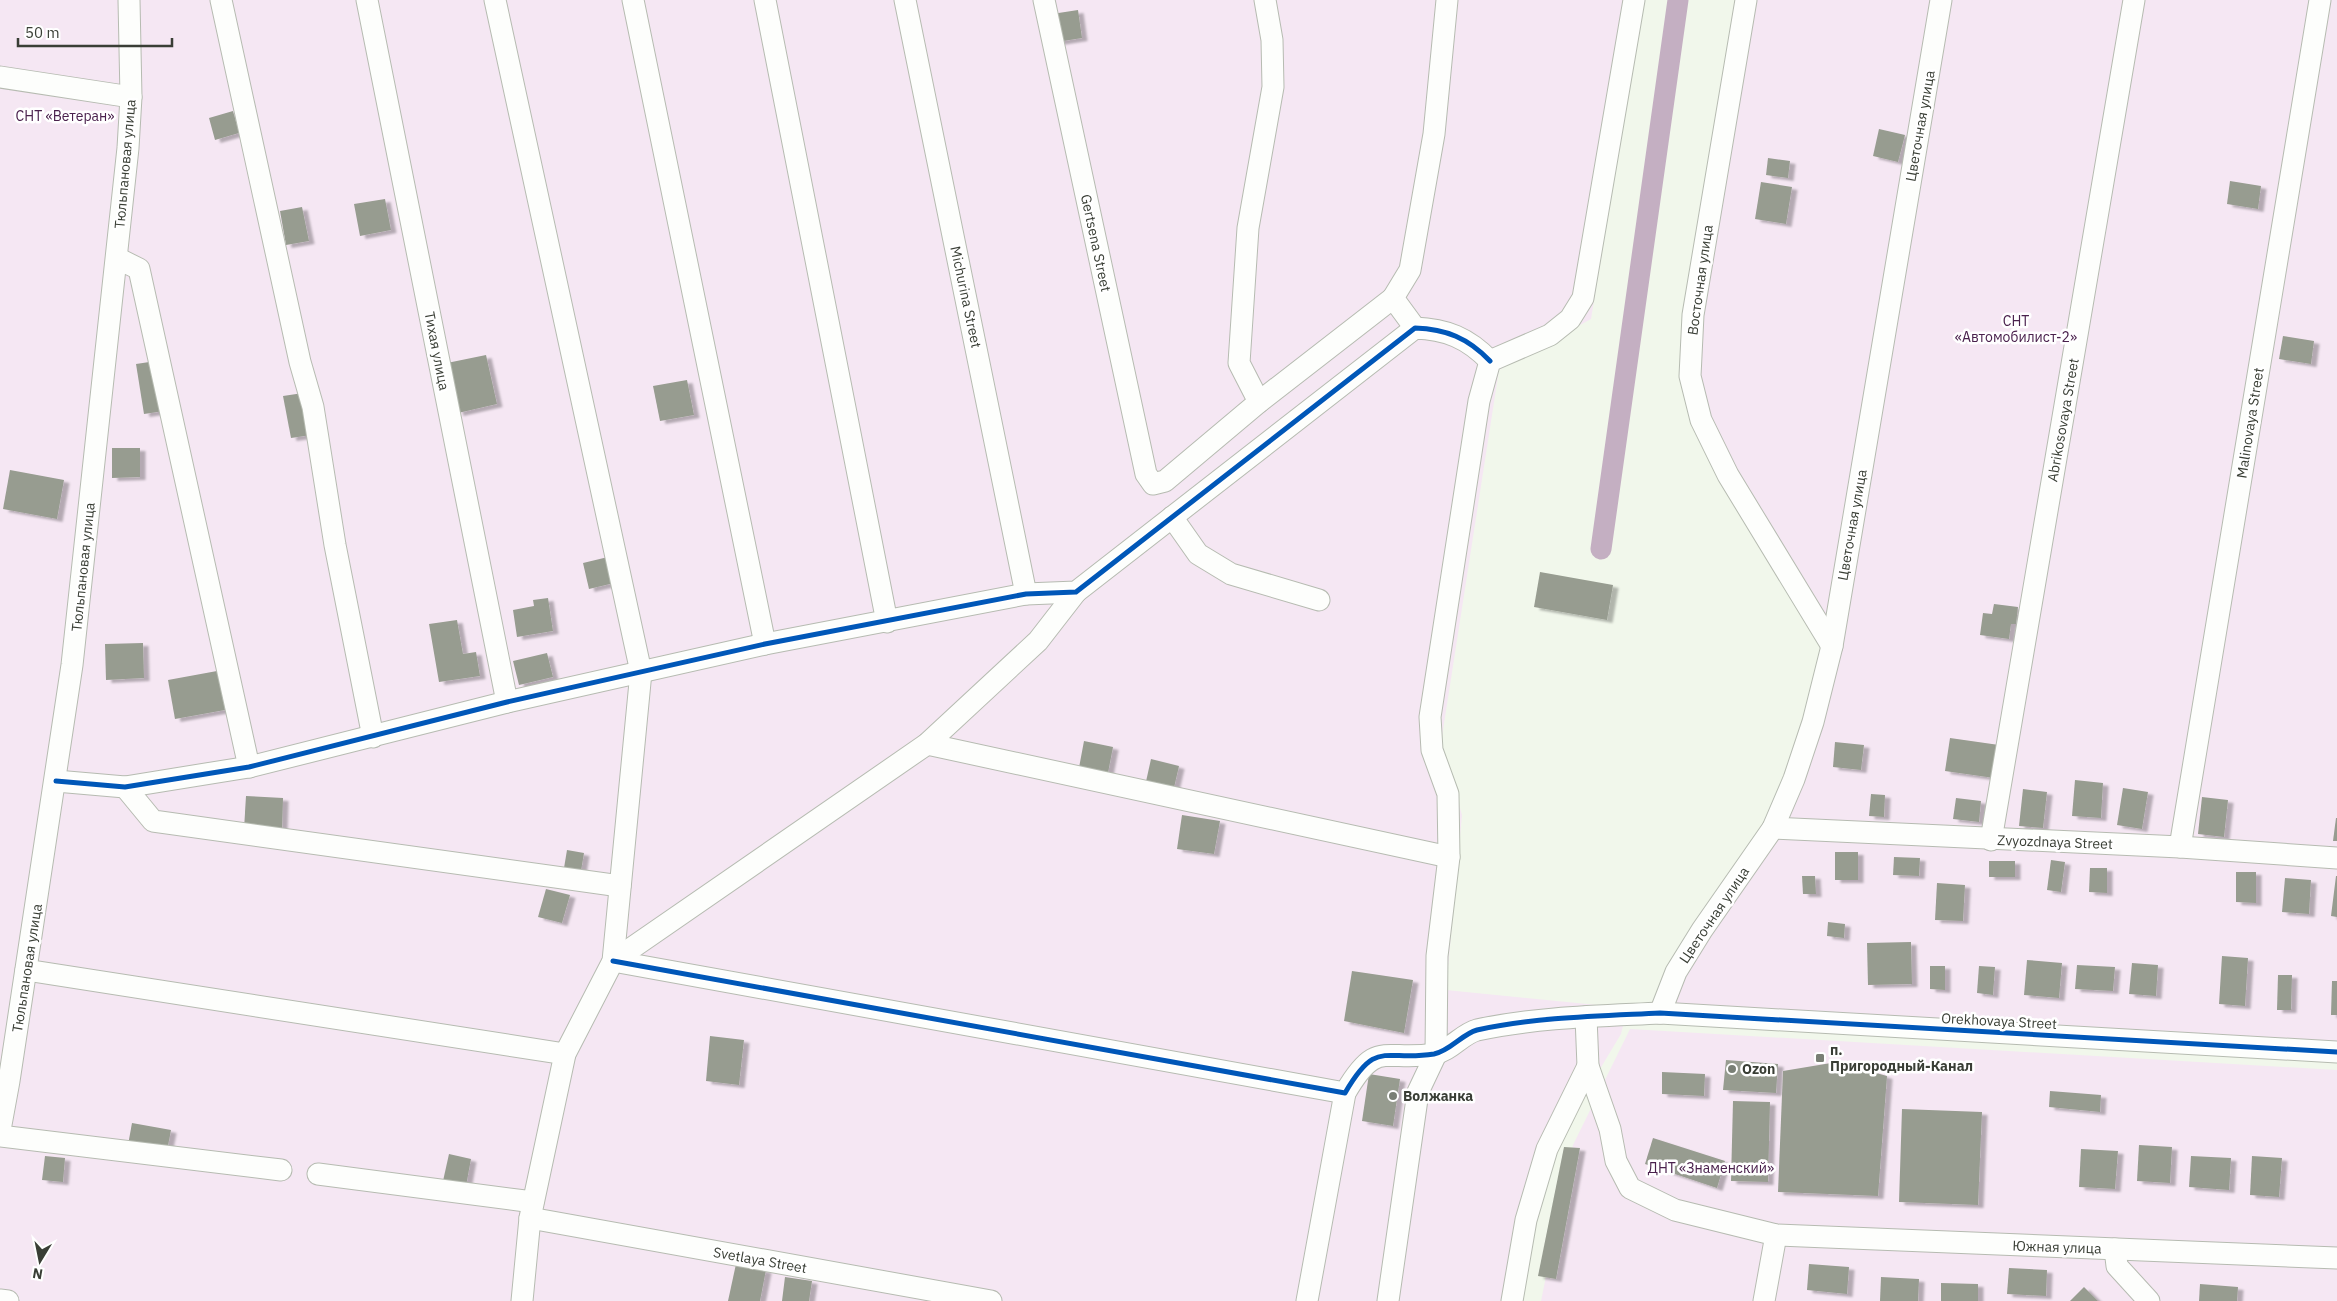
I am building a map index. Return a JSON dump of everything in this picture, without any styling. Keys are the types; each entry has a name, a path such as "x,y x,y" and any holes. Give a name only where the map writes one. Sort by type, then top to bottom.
{"street":[{"name":"Тюльпановая улица","path":"0,1130 56,781 72,665 128,148 130,97 129,0"},
{"path":"221,0 300,362 312,407 335,546 373,737"},
{"name":"Тихая улица","path":"367,0 507,702"},
{"path":"495,0 641,672 613,961 566,1054 531,1210 522,1301"},
{"path":"633,0 765,644"},
{"path":"765,0 887,622"},
{"name":"Michurina Street","path":"905,0 1026,594"},
{"name":"Gertsena Street","path":"1044,0 1146,474 1154,484 1165,481 1259,402"},
{"path":"1265,0 1272,40 1273,87 1248,228 1239,363 1259,402 1393,298 1410,270 1434,134 1447,0"},
{"path":"1490,361 1550,335 1570,319 1583,298 1634,0"},
{"name":"Восточная улица","path":"1746,0 1693,315 1690,376 1701,420 1728,475 1832,646"},
{"name":"Цветочная улица","path":"1660,1013 1676,972 1702,930 1773,828 1794,780 1814,722 1832,646 1941,0"},
{"name":"Abrikosovaya Street","path":"1991,840 2134,0"},
{"name":"Malinovaya Street","path":"2180,847 2320,0"},
{"path":"0,76 130,97"},
{"path":"116,258 139,269 249,767"},
{"path":"1393,298 1415,328"},
{"path":"613,961 927,744 1038,641 1076,592 1415,328 1438,328 1476,346 1490,361"},
{"path":"1388,1301 1418,1092 1436,1054 1438,956 1449,857 1448,794 1432,750 1430,717 1479,401 1490,361"},
{"path":"1172,517 1198,554 1231,574 1319,600"},
{"path":"56,781 125,787 249,767 507,702 765,644 1026,594 1076,592"},
{"path":"927,744 1449,857"},
{"path":"125,787 153,821 620,886"},
{"name":"Zvyozdnaya Street","path":"1773,828 1991,840 2180,847 2337,858"},
{"path":"613,961 1345,1093"},
{"path":"26,970 566,1054"},
{"name":"Orekhovaya Street","path":"1436,1054 1475,1031 1586,1017 1660,1013 2337,1052"},
{"path":"1512,1301 1526,1220 1547,1149 1588,1066 1586,1017"},
{"path":"1307,1301 1345,1093 1358,1071 1378,1055 1436,1054"},
{"name":"Южная улица","path":"1588,1066 1610,1129 1616,1161 1630,1188 1674,1210 1776,1236 2337,1258"},
{"path":"0,1136 281,1170"},
{"name":"Svetlaya Street","path":"318,1174 531,1210 991,1301"},
{"path":"1764,1301 1776,1236"},
{"path":"2115,1249 2117,1266 2149,1301"},
{"path":"0,1300 8,1301"}],"green space":[{"name":"СНТ «Ветеран»","path":"0,0 1644,0 1591,319 1499,370 1441,743 1462,815 1446,990 1627,1008 1621,1034 1561,1134 1530,1245 1520,1301 0,1301"},
{"name":"СНТ «Автомобилист-2»","path":"1746,0 2337,0 2337,1052 1660,1013 1773,828 1832,647 1728,475 1690,376"},
{"name":"ДНТ «Знаменский»","path":"1630,1029 2337,1070 2337,1301 1541,1301 1573,1145"}],"building":[{"path":"1078,10 1082,38 1057,42 1052,14"},
{"path":"233,111 239,133 215,140 209,118"},
{"path":"1879,129 1905,135 1898,162 1873,156"},
{"path":"1768,158 1790,161 1788,178 1766,175"},
{"path":"2230,181 2261,186 2258,209 2227,204"},
{"path":"1761,182 1792,187 1786,224 1755,219"},
{"path":"385,199 391,230 360,236 354,204"},
{"path":"302,207 309,241 286,245 280,211"},
{"path":"2283,336 2314,341 2311,364 2279,359"},
{"path":"486,355 497,404 458,413 447,363"},
{"path":"156,361 164,411 144,414 136,364"},
{"path":"687,380 694,415 660,421 653,386"},
{"path":"303,393 311,435 291,438 283,396"},
{"path":"112,448 140,448 140,477 112,478"},
{"path":"10,470 64,480 57,519 3,509"},
{"path":"608,557 614,583 589,589 583,563"},
{"path":"1540,572 1613,585 1607,620 1534,607"},
{"path":"548,598 553,631 517,637 513,610 534,606 533,600"},
{"path":"1994,604 2018,607 2016,624 2011,624 2009,639 1980,635 1983,613 1992,614"},
{"path":"457,620 463,654 476,652 480,676 439,682 429,624"},
{"path":"143,643 144,678 106,680 105,644"},
{"path":"547,653 553,677 519,685 513,661"},
{"path":"217,671 225,710 175,719 168,680"},
{"path":"1950,738 1999,745 1994,778 1945,771"},
{"path":"1084,741 1113,747 1107,778 1078,773"},
{"path":"1835,742 1864,745 1861,770 1833,767"},
{"path":"1151,759 1179,766 1173,792 1145,786"},
{"path":"2075,780 2103,783 2101,818 2072,816"},
{"path":"2123,788 2148,792 2142,829 2117,825"},
{"path":"2023,789 2047,792 2043,828 2019,826"},
{"path":"1871,794 1885,795 1884,817 1869,816"},
{"path":"246,796 283,798 282,830 244,829"},
{"path":"2202,797 2228,800 2224,837 2198,834"},
{"path":"1956,798 1981,801 1979,822 1953,819"},
{"path":"1182,815 1220,821 1214,854 1177,849"},
{"path":"2336,818 2337,841 2333,841"},
{"path":"567,850 584,853 580,877 563,874"},
{"path":"1835,852 1858,852 1858,880 1835,880"},
{"path":"1894,857 1920,858 1919,876 1893,875"},
{"path":"2051,860 2065,862 2061,892 2047,890"},
{"path":"1989,861 2015,861 2015,877 1989,877"},
{"path":"2090,868 2107,868 2107,893 2089,892"},
{"path":"2236,872 2256,872 2256,903 2236,902"},
{"path":"1802,876 1815,876 1816,894 1803,894"},
{"path":"2337,876 2337,917 2331,916"},
{"path":"2285,878 2311,880 2309,914 2282,912"},
{"path":"1937,883 1965,885 1963,921 1935,920"},
{"path":"546,889 570,895 562,923 538,917"},
{"path":"1828,922 1845,924 1844,938 1827,936"},
{"path":"1911,942 1912,984 1868,985 1867,943"},
{"path":"2222,956 2248,958 2245,1006 2219,1004"},
{"path":"2027,960 2062,963 2059,998 2024,995"},
{"path":"2132,963 2158,965 2156,996 2129,994"},
{"path":"2077,965 2115,967 2113,991 2075,989"},
{"path":"1930,966 1945,966 1945,990 1930,989"},
{"path":"1979,966 1995,967 1993,995 1977,993"},
{"path":"1352,971 1413,980 1404,1033 1344,1021"},
{"path":"2278,975 2292,975 2291,1010 2277,1010"},
{"path":"2332,981 2337,981 2337,1015 2331,1015"},
{"path":"710,1036 744,1040 739,1085 706,1081"},
{"path":"1726,1060 1778,1064 1776,1093 1723,1090"},
{"path":"1837,1062 1887,1076 1878,1196 1778,1192 1783,1071"},
{"path":"1662,1072 1705,1074 1704,1096 1662,1094"},
{"path":"1369,1074 1400,1079 1393,1126 1362,1121"},
{"path":"2050,1091 2101,1095 2100,1112 2049,1107"},
{"path":"1733,1101 1770,1102 1768,1182 1731,1181"},
{"path":"1902,1109 1982,1112 1978,1205 1899,1202"},
{"path":"132,1123 171,1130 167,1151 128,1145"},
{"path":"1653,1138 1725,1161 1717,1188 1645,1164"},
{"path":"2139,1145 2172,1147 2170,1183 2137,1181"},
{"path":"1564,1147 1580,1148 1556,1279 1538,1276"},
{"path":"2081,1149 2118,1151 2115,1189 2079,1187"},
{"path":"449,1154 471,1159 466,1186 443,1181"},
{"path":"45,1156 65,1158 63,1182 42,1180"},
{"path":"2191,1156 2231,1158 2229,1190 2189,1187"},
{"path":"2252,1156 2282,1158 2279,1197 2250,1195"},
{"path":"736,1264 766,1270 760,1301 728,1301"},
{"path":"1809,1264 1849,1267 1847,1294 1807,1290"},
{"path":"2009,1268 2047,1270 2046,1296 2007,1294"},
{"path":"785,1277 812,1281 809,1301 782,1301"},
{"path":"1881,1277 1919,1279 1918,1301 1880,1301"},
{"path":"1941,1283 1978,1284 1978,1301 1941,1301"},
{"path":"2200,1284 2238,1287 2237,1301 2199,1301"},
{"path":"2084,1287 2098,1301 2070,1301"}],"waterway":[{"path":"1601,549 1678,0"}],"cycle path":[{"path":"56,781 125,787 249,767 507,702 765,644 1026,594 1076,592 1415,328 1437,330 1456,336 1473,346 1490,361"},
{"path":"613,961 1345,1093 1365,1065 1374,1059 1392,1055 1417,1056 1434,1054 1445,1050 1466,1035 1477,1030 1522,1022 1660,1013 2337,1052"}],"place":[{"name":"п. Пригородный-Канал","path":"1820,1058"},
{"name":"Ozon","path":"1732,1069"},
{"name":"Волжанка","path":"1393,1096"}]}
